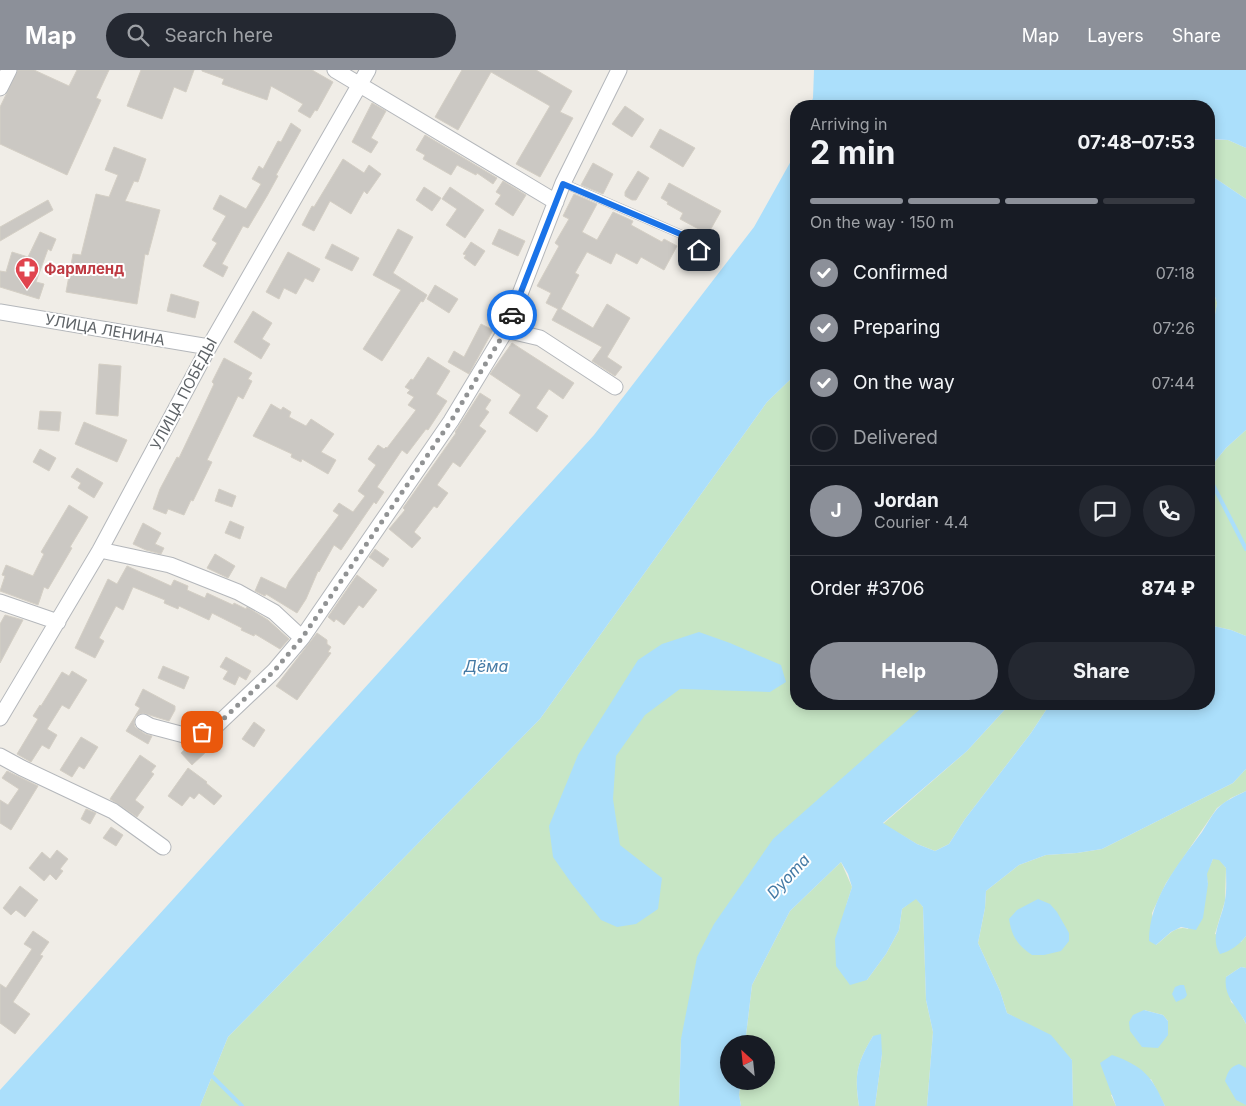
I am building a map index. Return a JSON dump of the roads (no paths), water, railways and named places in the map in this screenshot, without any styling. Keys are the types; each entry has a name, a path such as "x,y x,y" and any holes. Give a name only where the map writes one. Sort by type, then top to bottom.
{"street":[{"path":"0,88 9,70"},
{"path":"335,70 556,202"},
{"name":"УЛИЦА ПОБЕДЫ","path":"0,718 100,550 209,347 368,70"},
{"path":"144,722 150,726 188,736 218,724 274,671 302,638 451,421 506,330 563,184 619,70"},
{"name":"УЛИЦА ЛЕНИНА","path":"0,312 209,347"},
{"path":"506,330 540,338 615,387"},
{"path":"100,550 170,565 238,592 274,612 302,638"},
{"path":"0,602 58,622"},
{"path":"0,756 113,812 163,847"}],"lane":[{"path":"563,184 685,236 714,263"}],"water":[{"path":"814,70 1246,70 1246,148 1228,140 1215,139 1215,100 812,100"},
{"name":"Дёма","path":"790,163 790,380 767,402 540,719 228,1037 200,1106 0,1106 0,1090 594,435 754,227"},
{"path":"1215,178 1246,199 1246,430 1226,448 1215,462 1215,314 1217,303 1215,296"},
{"name":"Dyoma","path":"1215,626 1246,636 1246,769 1233,783 1102,849 1046,855 1019,865 986,891 985,908 978,943 1000,991 1007,1013 1051,1035 1072,1060 1073,1106 927,1106 933,1032 926,1000 923,907 916,899 902,909 899,930 886,954 867,980 850,985 836,966 835,939 852,887 848,874 841,862 790,911 752,985 746,1035 720,1035 720,1090 740,1090 741,1106 679,1106 681,1039 697,957 714,924 773,839 919,710 1005,710 967,751 883,823 917,844 935,851 949,844 965,819 1031,733 1046,710 1215,710"},
{"path":"699,632 781,665 786,682 770,692 680,689 645,715 616,756 613,799 620,845 662,878 658,909 636,924 617,927 601,920 553,857 549,826 578,755 638,660 662,644"},
{"path":"1246,791 1246,936 1234,947 1220,954 1217,947 1216,934 1226,896 1226,868 1219,860 1213,859 1207,874 1208,884 1203,918 1196,930 1181,927 1171,932 1156,945 1149,941 1150,926 1159,896 1175,869 1217,809 1227,801"},
{"path":"1038,899 1050,904 1069,933 1069,941 1061,951 1044,955 1032,955 1019,944 1012,931 1009,919 1017,910"},
{"path":"1241,967 1246,968 1246,1024 1229,996 1226,984 1226,977"},
{"path":"1184,985 1187,995 1176,1002 1172,994 1175,987"},
{"path":"1144,1010 1163,1015 1168,1021 1168,1035 1158,1048 1142,1047 1130,1031 1129,1022 1133,1015"},
{"path":"881,1034 882,1054 875,1106 859,1106 857,1077 860,1062 873,1036"},
{"path":"1112,1055 1132,1063 1145,1073 1156,1087 1165,1106 1116,1106 1100,1063"},
{"path":"1239,1064 1246,1068 1246,1105 1236,1100 1225,1081 1230,1070"}],"waterway":[{"path":"1215,489 1246,549"},
{"path":"212,1076 242,1106"}],"place":[{"name":"Фармленд","path":"27,290"}]}
